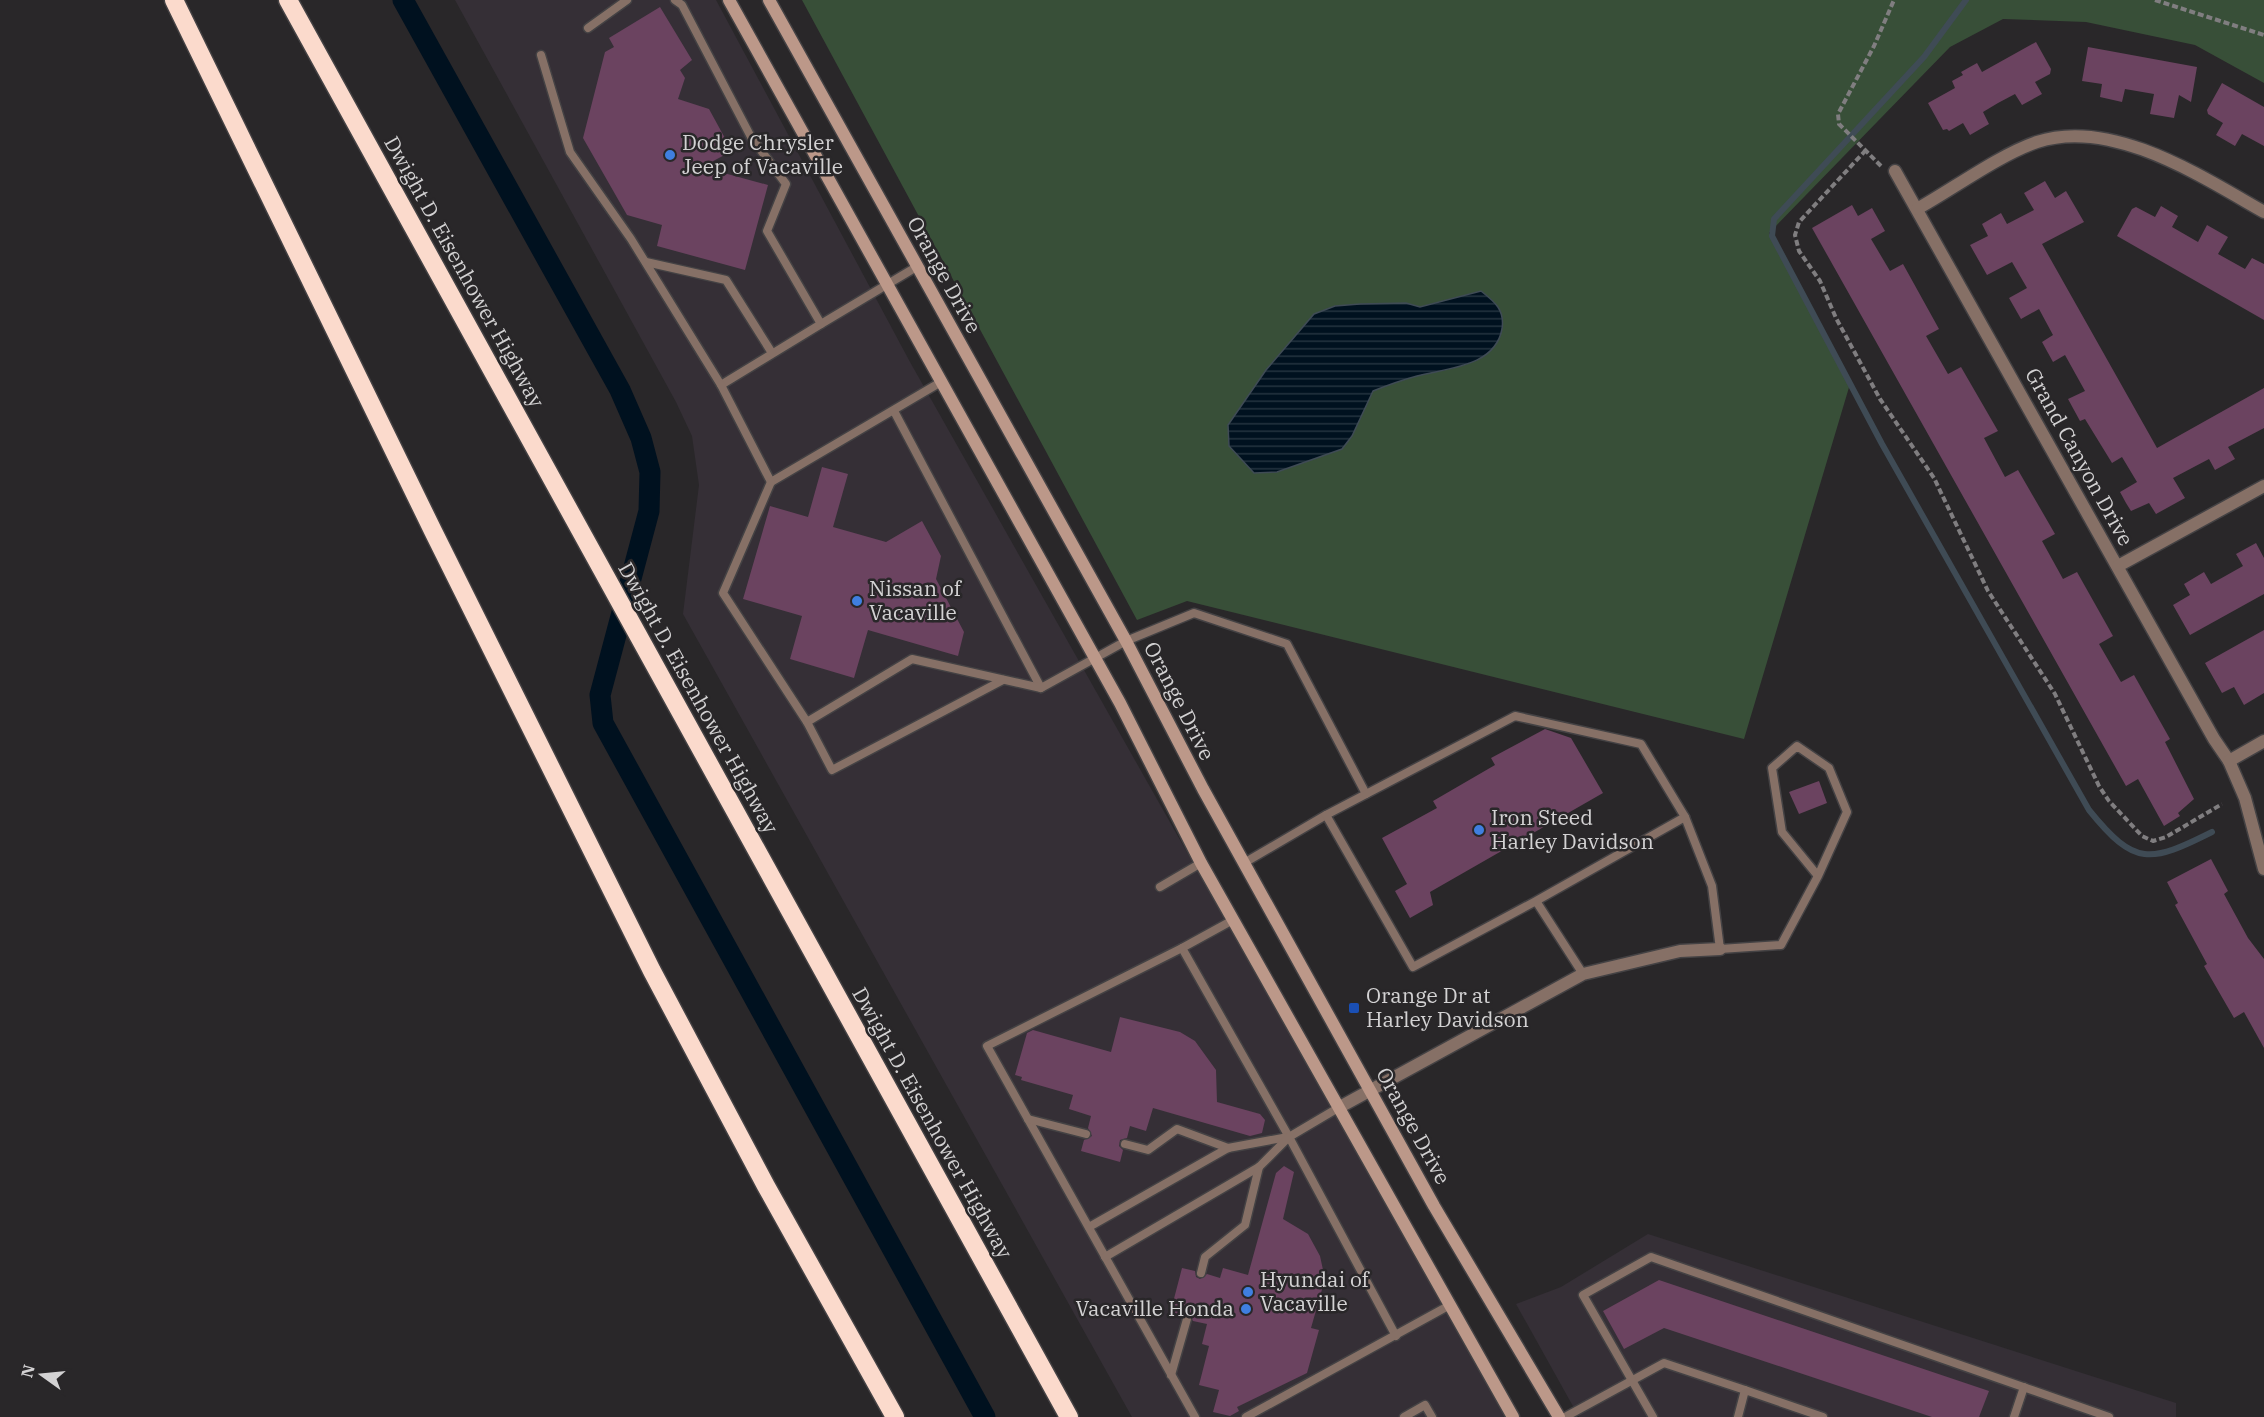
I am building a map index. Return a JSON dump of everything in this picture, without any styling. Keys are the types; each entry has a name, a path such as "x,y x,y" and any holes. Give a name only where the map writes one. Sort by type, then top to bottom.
{"highway":[{"path":"174,0 433,531 652,971 771,1196 895,1417"},
{"name":"Dwight D. Eisenhower Highway","path":"288,0 1069,1417"}],"street":[{"path":"729,0 1095,658 1201,863 1513,1417"},
{"name":"Orange Drive","path":"769,0 1126,640 1244,863 1450,1234 1559,1417"},
{"path":"1917,209 2038,142 2082,138 2154,152 2264,212"},
{"name":"Grand Canyon Drive","path":"1894,171 2229,762 2245,798 2264,869"},
{"path":"2118,566 2264,486"},
{"path":"2229,762 2264,741"},
{"path":"1338,1108 1583,974 1680,951 1720,950"}],"lane":[{"path":"588,28 627,0"},
{"path":"675,0 682,5 751,137 786,184 767,231 821,324"},
{"path":"541,55 570,152 645,262 722,385 771,482"},
{"path":"645,262 726,280 772,353"},
{"path":"722,385 918,266"},
{"path":"941,382 771,482 723,593 807,722 832,770 1003,680"},
{"path":"894,411 1041,688"},
{"path":"807,722 912,659 1041,688 1126,640 1194,613 1287,644 1366,794"},
{"path":"1244,863 1326,815 1515,716 1641,744 1685,816 1712,886 1720,950 1781,945 1818,876 1847,812 1829,768 1797,746 1772,768 1782,832 1818,876"},
{"path":"1326,815 1413,967 1536,901 1685,816"},
{"path":"1160,887 1201,863"},
{"path":"1536,901 1583,974"},
{"path":"1195,1417 987,1046 1233,920"},
{"path":"1182,948 1289,1137 1396,1336"},
{"path":"1105,1257 1258,1167 1289,1137 1338,1108"},
{"path":"1028,1119 1086,1134"},
{"path":"1125,1144 1148,1149 1177,1129 1228,1148"},
{"path":"1089,1227 1228,1148 1289,1137"},
{"path":"1201,1273 1205,1257 1245,1225 1258,1167"},
{"path":"1653,1417 1583,1295 1651,1257 2109,1417"},
{"path":"1246,1417 1450,1305"},
{"path":"1171,1375 1187,1319"},
{"path":"1565,1417 1664,1363 1823,1417"},
{"path":"2014,1417 2024,1387"},
{"path":"1738,1417 1745,1390"},
{"path":"1404,1417 1425,1405 1432,1417"}],"path":[{"path":"1894,0 1874,46 1843,100 1838,120 1859,145 1887,171 1894,171"},
{"path":"2155,0 2264,35"},
{"path":"1866,150 1803,217 1795,235 1799,251 1820,281 1868,379 1934,478 1988,591 2055,694 2099,786 2109,801 2142,836 2153,842 2166,837 2222,804"}],"shaded area":[{"path":"455,0 716,0 910,362 1506,1417 1132,1417 683,614 699,485 692,436 676,402"},
{"path":"1648,1234 2176,1403 2176,1417 1579,1417 1516,1304 1561,1287"}],"green space":[{"path":"802,0 2264,0 2264,83 2195,45 2086,22 2003,19 1950,47 1769,233 1850,384 1744,739 1187,601 1137,620"}],"water":[{"path":"1481,291 1495,303 1502,317 1502,329 1498,342 1490,351 1468,364 1411,378 1373,391 1352,436 1342,449 1277,472 1254,473 1229,446 1228,425 1266,370 1314,314 1335,306 1360,304 1406,303 1420,307"}],"building":[{"path":"660,7 692,60 680,70 685,78 678,99 709,109 732,151 702,167 768,185 745,270 657,246 662,225 627,215 583,138 605,52 614,47 609,38"},
{"path":"2036,42 2051,69 2050,74 2035,82 2042,94 2022,105 2015,94 1998,103 1983,112 1989,124 1970,135 1963,123 1949,131 1943,130 1928,103 1955,88 1952,81 1963,75 1961,72 1977,63 1982,72"},
{"path":"2088,47 2197,67 2191,102 2179,95 2174,118 2150,114 2154,94 2125,89 2122,102 2100,97 2102,84 2082,81"},
{"path":"2222,83 2264,107 2264,146 2242,134 2235,146 2216,135 2223,123 2208,114 2207,110"},
{"path":"2045,181 2055,198 2066,191 2084,222 2042,244 2157,448 2264,388 2264,428 2228,447 2235,459 2215,470 2209,459 2173,478 2185,498 2156,514 2149,503 2131,511 2126,503 2120,492 2137,482 2122,457 2112,463 2085,419 2080,421 2068,399 2085,391 2065,355 2053,362 2042,342 2053,335 2039,309 2021,319 2009,298 2027,288 2012,262 1987,275 1970,245 1988,236 1982,224 2001,213 2007,224 2034,210 2024,193"},
{"path":"1852,205 1858,216 1872,208 1885,231 1871,239 1890,271 1903,264 1939,329 1926,336 1948,374 1961,367 1998,431 1984,438 2005,477 2018,470 2055,534 2042,541 2063,579 2077,572 2113,636 2099,644 2121,682 2134,675 2170,739 2165,742 2194,799 2178,813 2180,816 2164,826 2138,779 2126,786 1812,228"},
{"path":"2161,206 2178,216 2172,227 2198,242 2207,225 2228,237 2218,254 2245,269 2252,258 2264,264 2264,320 2117,236 2132,209 2136,207 2155,217"},
{"path":"822,467 848,474 833,527 886,542 922,521 941,556 936,579 964,632 958,656 868,630 854,678 790,659 802,616 743,599 770,506 808,517"},
{"path":"2256,543 2264,558 2264,594 2190,635 2173,605 2190,595 2184,584 2204,572 2211,584 2243,566 2236,554"},
{"path":"2264,630 2264,693 2244,705 2234,687 2222,693 2205,663"},
{"path":"1545,729 1571,738 1603,793 1430,892 1433,905 1410,918 1395,891 1407,884 1382,838 1437,808 1433,801 1495,765 1491,758"},
{"path":"1819,781 1827,803 1799,814 1789,792"},
{"path":"2211,859 2228,891 2224,894 2248,938 2264,959 2264,1048 2244,1012 2234,1018 2204,966 2207,964 2175,905 2178,903 2167,882"},
{"path":"1120,1017 1180,1032 1195,1041 1216,1070 1217,1102 1260,1114 1265,1120 1262,1133 1250,1136 1153,1108 1146,1131 1130,1126 1127,1138 1120,1140 1119,1146 1123,1150 1120,1162 1081,1151 1084,1140 1092,1136 1088,1128 1091,1116 1069,1109 1073,1095 1021,1080 1022,1077 1015,1075 1027,1033 1033,1030 1111,1052"},
{"name":"Hyundai of Vacaville","path":"1284,1166 1294,1172 1283,1219 1308,1234 1320,1256 1325,1279 1311,1328 1319,1330 1307,1373 1237,1407 1239,1411 1230,1416 1213,1412 1219,1390 1199,1385 1209,1346 1202,1344 1207,1324 1193,1321 1188,1313 1181,1317 1170,1314 1182,1268 1195,1271 1196,1277 1200,1279 1207,1274 1220,1278 1223,1268 1248,1275 1276,1173"},
{"path":"1659,1280 1989,1391 1979,1417 1932,1417 1664,1328 1624,1349 1603,1311"}],"waterway":[{"path":"403,0 620,390 641,438 650,472 649,511 600,695 603,723 985,1417"},
{"path":"1966,0 1924,57 1774,219 1772,236 1882,444 2089,810 2119,842 2144,854 2158,854 2173,850 2212,832"}],"place":[{"name":"Dodge Chrysler Jeep of Vacaville","path":"670,155"},
{"name":"Nissan of Vacaville","path":"857,601"},
{"name":"Iron Steed Harley Davidson","path":"1479,830"},
{"name":"Orange Dr at Harley Davidson","path":"1354,1008"},
{"name":"Hyundai of Vacaville","path":"1248,1292"},
{"name":"Vacaville Honda","path":"1246,1309"}]}
